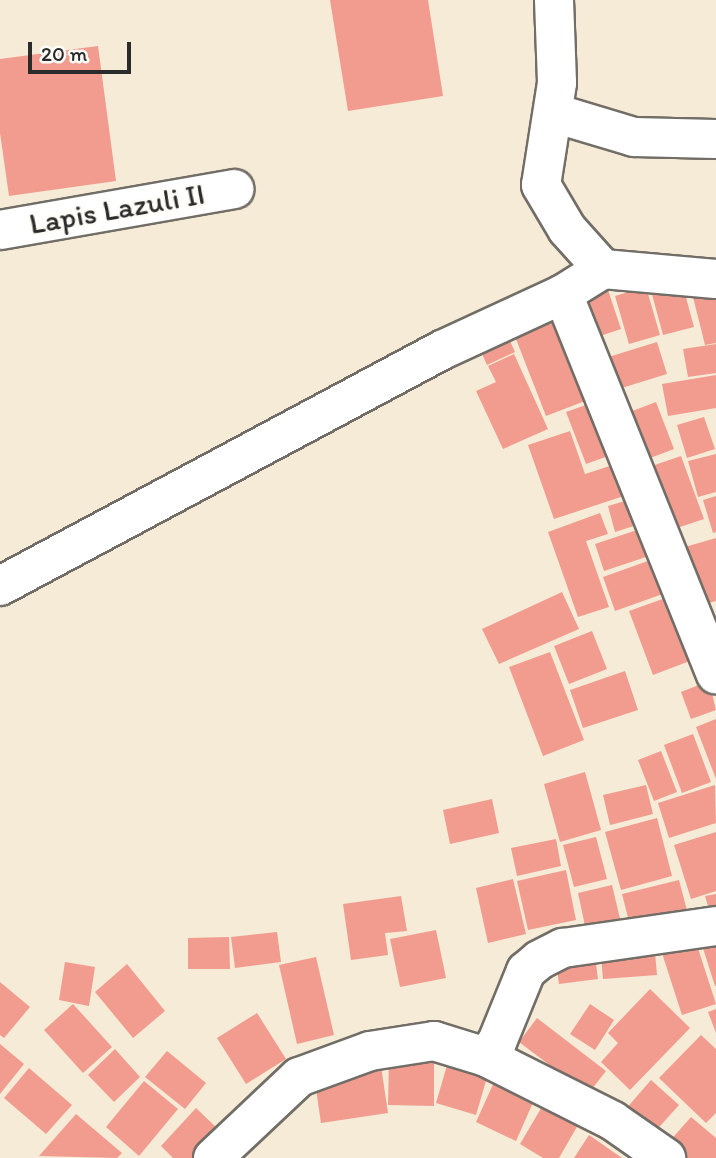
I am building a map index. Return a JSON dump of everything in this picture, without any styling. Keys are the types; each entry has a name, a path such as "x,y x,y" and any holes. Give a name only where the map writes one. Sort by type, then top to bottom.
{"street":[{"path":"554,0 554,113 541,185 567,229 603,269"},
{"path":"554,113 634,137 716,139"},
{"name":"Lapis Lazuli II","path":"0,230 234,189"},
{"path":"0,586 442,350 562,295 603,269 716,279"},
{"path":"562,295 716,674"},
{"path":"486,1057 497,1042 526,971 539,960 563,948 716,926"},
{"path":"213,1158 299,1077 370,1051 434,1041 486,1057 613,1121 666,1158"}],"building":[{"path":"330,0 428,0 443,96 348,111"},
{"path":"98,46 116,181 9,196 0,133 0,59"},
{"path":"681,279 694,327 663,335 650,287"},
{"path":"606,284 621,329 591,339 576,293"},
{"path":"716,286 716,343 705,345 692,293"},
{"path":"646,287 660,335 629,344 615,296"},
{"path":"558,302 598,396 546,416 509,321"},
{"path":"503,326 515,352 487,365 475,338"},
{"path":"657,342 667,374 612,391 602,359"},
{"path":"716,344 716,373 688,377 683,349"},
{"path":"514,354 548,429 503,449 476,391 496,382 488,366"},
{"path":"716,375 716,408 668,416 662,384"},
{"path":"600,400 619,452 586,464 566,412"},
{"path":"656,402 674,449 637,463 619,416"},
{"path":"704,417 715,449 687,458 677,425"},
{"path":"570,431 585,474 622,462 633,493 554,519 528,445"},
{"path":"716,454 716,492 698,497 688,461"},
{"path":"681,456 704,519 665,532 643,469"},
{"path":"716,496 716,532 713,533 703,500"},
{"path":"638,497 646,522 615,532 608,506"},
{"path":"600,513 608,534 586,541 609,607 578,617 548,532"},
{"path":"646,527 655,554 604,571 595,544"},
{"path":"716,538 716,601 694,607 678,549"},
{"path":"659,557 671,591 615,611 603,577"},
{"path":"562,592 579,629 499,664 482,629"},
{"path":"671,596 695,659 653,675 629,611"},
{"path":"592,631 607,669 569,684 554,646"},
{"path":"550,652 584,740 543,756 509,667"},
{"path":"625,671 638,710 583,728 570,690"},
{"path":"709,681 716,710 691,719 681,692"},
{"path":"716,719 716,779 696,727"},
{"path":"693,734 711,782 682,793 664,745"},
{"path":"661,751 677,792 654,801 638,760"},
{"path":"585,772 601,830 560,842 544,784"},
{"path":"646,785 653,814 610,825 603,795"},
{"path":"715,785 716,823 669,838 658,803"},
{"path":"492,799 499,833 450,844 443,810"},
{"path":"657,818 672,876 621,890 605,832"},
{"path":"716,832 716,891 691,899 674,845"},
{"path":"596,837 607,879 574,887 563,845"},
{"path":"556,839 561,866 517,876 511,848"},
{"path":"566,870 576,920 528,930 517,881"},
{"path":"513,879 526,934 488,943 476,888"},
{"path":"679,880 689,918 632,933 622,894"},
{"path":"612,885 622,927 587,935 578,893"},
{"path":"716,894 716,915 711,916 705,896"},
{"path":"401,896 407,931 385,933 388,955 351,960 343,904"},
{"path":"436,930 446,978 400,987 390,939"},
{"path":"277,932 281,962 235,968 231,937"},
{"path":"716,934 716,986 715,986 700,939"},
{"path":"694,936 716,1004 682,1015 660,947"},
{"path":"229,937 230,969 188,969 188,938"},
{"path":"654,942 657,975 603,979 600,946"},
{"path":"594,949 598,979 559,984 555,954"},
{"path":"316,957 334,1035 297,1044 279,965"},
{"path":"65,962 95,967 89,1006 59,1000"},
{"path":"127,964 165,1011 133,1038 95,992"},
{"path":"0,982 30,1007 4,1038 0,1035"},
{"path":"650,989 690,1028 630,1090 601,1062 618,1043 608,1033"},
{"path":"73,1004 112,1047 83,1073 44,1030"},
{"path":"590,1004 614,1020 595,1050 570,1034"},
{"path":"716,1009 716,1033 708,1012"},
{"path":"257,1013 286,1059 246,1084 217,1038"},
{"path":"537,1018 606,1071 588,1094 519,1042"},
{"path":"701,1035 716,1049 716,1113 706,1123 659,1078"},
{"path":"0,1044 24,1064 0,1094"},
{"path":"115,1049 140,1077 114,1102 88,1075"},
{"path":"167,1051 206,1083 185,1109 145,1077"},
{"path":"389,1060 434,1061 434,1106 388,1105"},
{"path":"448,1062 488,1074 476,1115 436,1103"},
{"path":"381,1066 388,1113 321,1123 314,1076"},
{"path":"29,1068 72,1105 46,1134 4,1098"},
{"path":"495,1080 535,1098 516,1141 476,1122"},
{"path":"651,1080 679,1105 652,1135 625,1110"},
{"path":"144,1081 178,1109 139,1156 106,1127"},
{"path":"543,1105 578,1125 559,1158 543,1158 520,1144"},
{"path":"196,1108 219,1130 193,1158 173,1158 161,1146"},
{"path":"76,1114 122,1153 117,1158 39,1156"},
{"path":"691,1117 716,1138 716,1158 685,1158 668,1143"},
{"path":"589,1135 622,1158 574,1158"}]}
